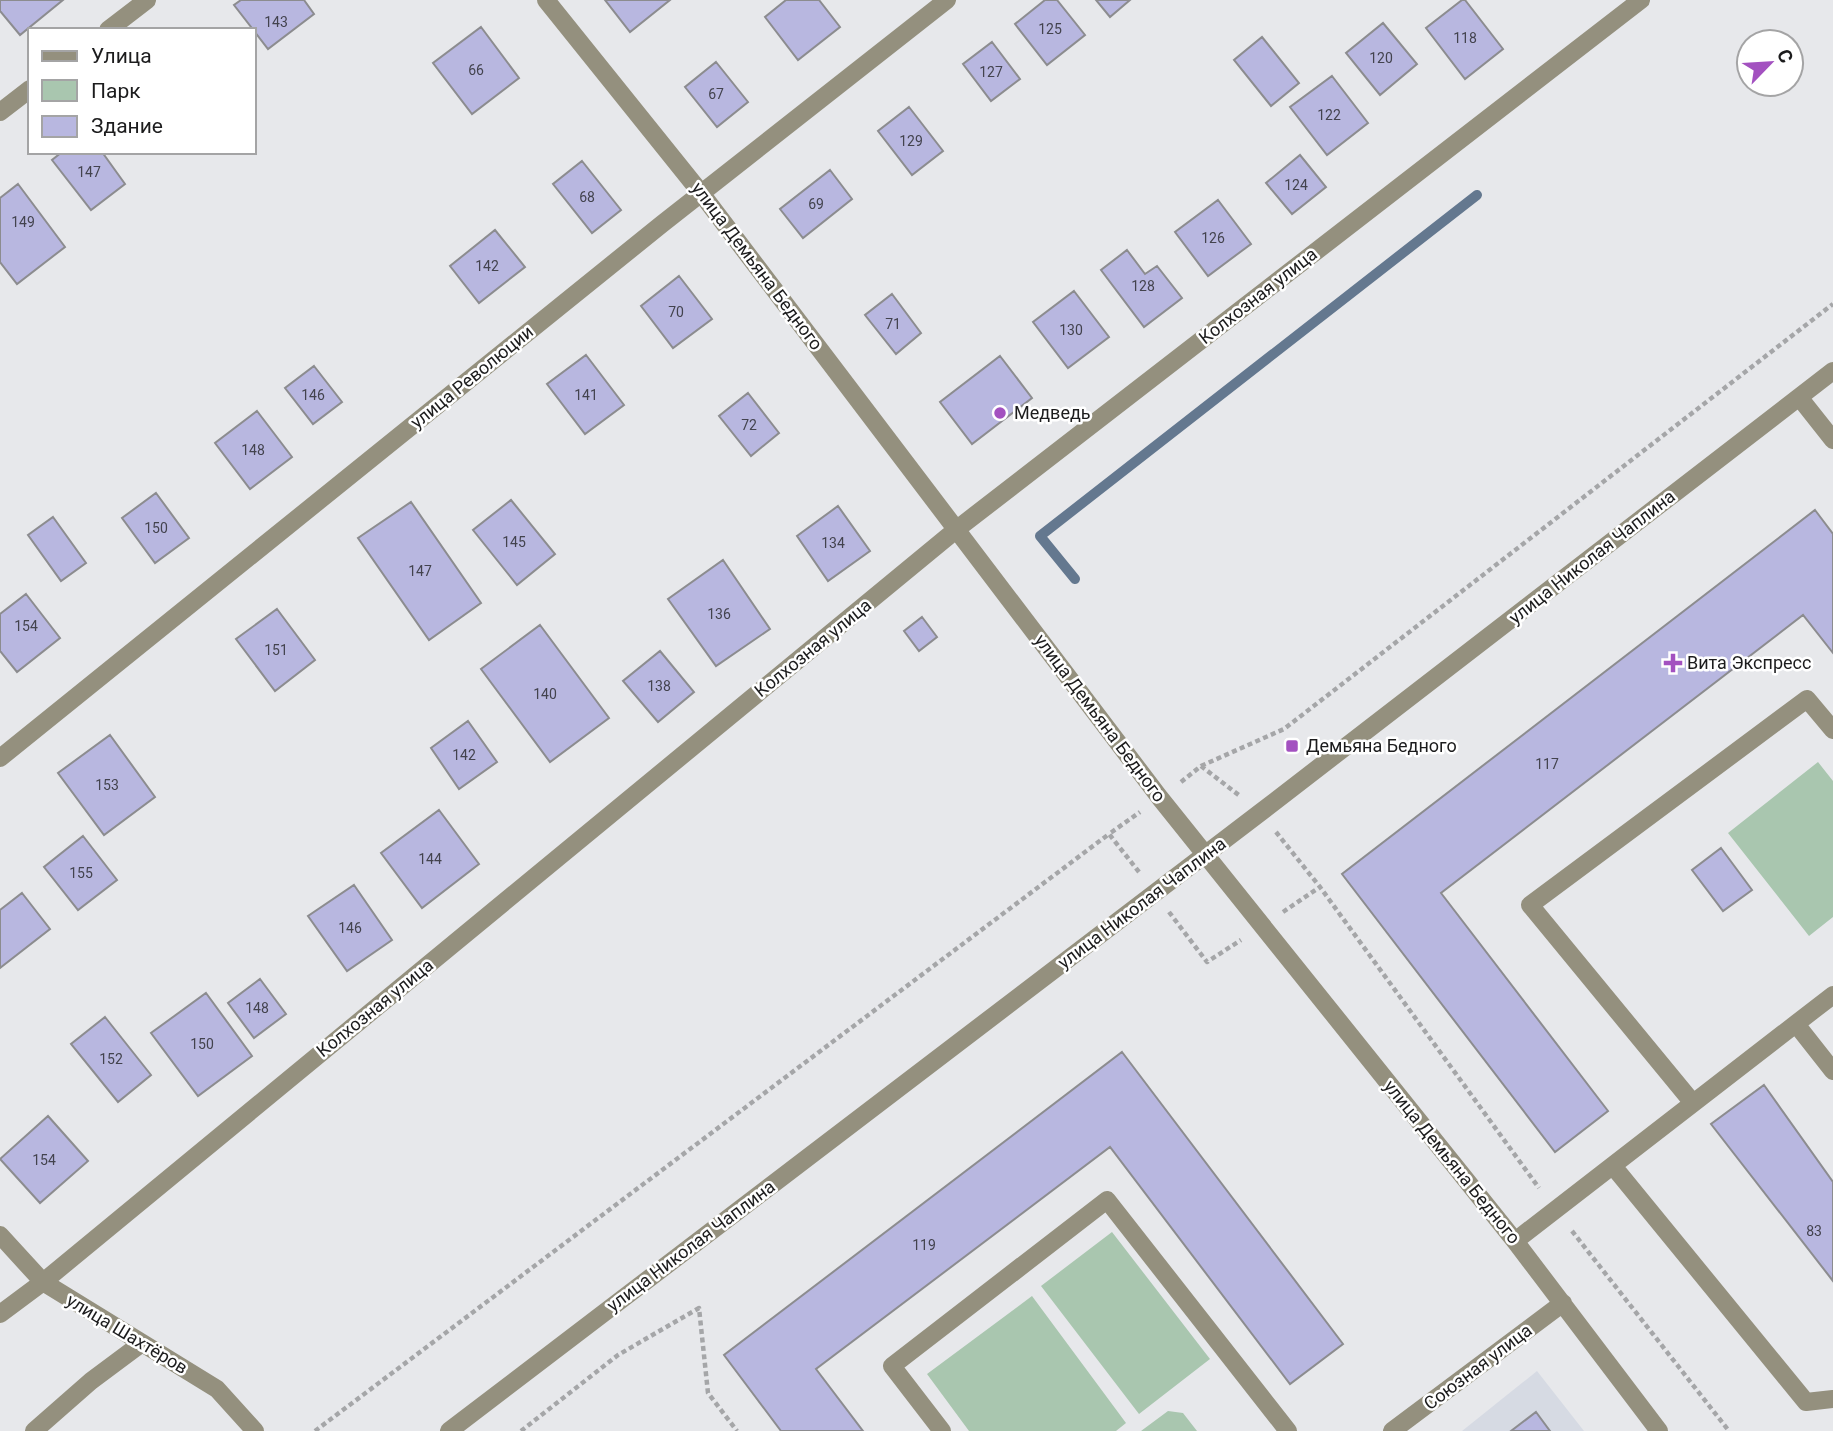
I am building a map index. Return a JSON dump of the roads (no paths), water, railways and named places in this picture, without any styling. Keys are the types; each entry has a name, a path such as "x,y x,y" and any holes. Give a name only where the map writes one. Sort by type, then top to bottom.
{"street":[{"path":"111,28 147,0"},
{"name":"улица Демьяна Бедного","path":"546,0 701,193 1205,855 1515,1241 1659,1431"},
{"name":"улица Революции","path":"0,758 701,193 947,0"},
{"name":"Колхозная улица","path":"0,1314 43,1282 957,529 1641,0"},
{"path":"0,112 28,91"},
{"name":"улица Николая Чаплина","path":"449,1431 1205,855 1833,370"},
{"path":"1799,397 1833,440"},
{"path":"1693,1103 1531,905 1807,699 1833,730"},
{"path":"1515,1241 1833,995"},
{"path":"1796,1024 1833,1070"},
{"path":"1613,1166 1806,1402 1833,1399"},
{"path":"942,1431 892,1366 1107,1200 1288,1431"},
{"name":"улица Шахтёров","path":"0,1234 43,1282 217,1389 254,1431"},
{"name":"Союзная улица","path":"1392,1431 1563,1303"},
{"path":"34,1431 91,1381 142,1343"}],"waterway":[{"path":"1075,579 1040,536 1477,195"}],"place":[{"name":"Медведь","path":"1000,413"},
{"name":"Вита Экспресс","path":"1673,663"},
{"name":"Демьяна Бедного","path":"1292,746"}]}
